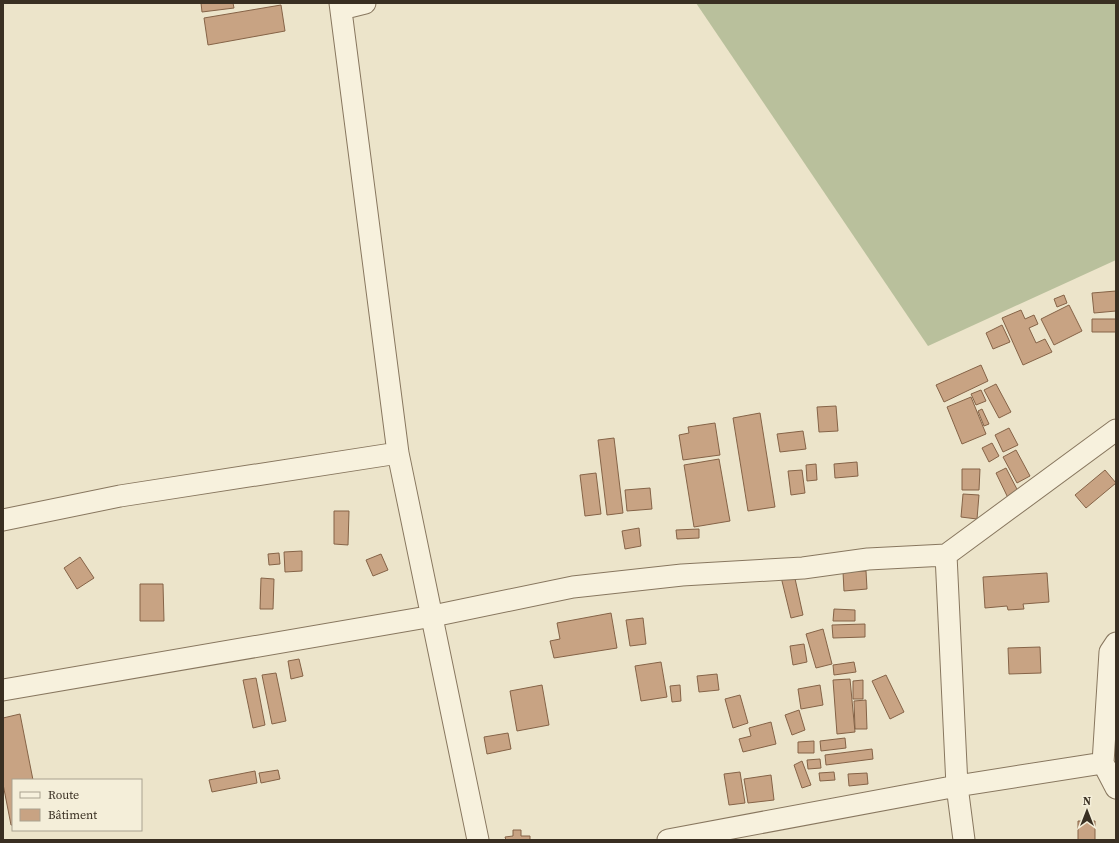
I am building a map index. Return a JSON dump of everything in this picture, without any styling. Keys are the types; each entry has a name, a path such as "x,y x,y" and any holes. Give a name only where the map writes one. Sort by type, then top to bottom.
{"street":[{"path":"365,3 340,6 398,453 478,840"},
{"path":"3,690 432,616 573,587 682,574 803,568 868,559 946,555 1116,430"},
{"path":"3,520 120,496 398,453"},
{"path":"946,555 957,786 964,840"},
{"path":"1116,643 1110,652 1103,763 1116,788"},
{"path":"668,840 957,786 1103,763"}],"green space":[{"path":"696,3 1116,3 1116,260 928,346"}],"building":[{"path":"201,3 233,3 234,8 202,12"},
{"path":"281,5 285,31 208,45 204,18"},
{"path":"1116,291 1116,311 1094,313 1092,293"},
{"path":"1064,295 1067,303 1057,307 1054,299"},
{"path":"1069,305 1082,331 1054,345 1041,319"},
{"path":"1021,310 1025,319 1034,315 1038,324 1029,328 1036,343 1045,339 1052,352 1023,365 1002,318"},
{"path":"1092,319 1116,319 1116,332 1092,332"},
{"path":"1002,325 1010,342 993,349 986,333"},
{"path":"981,365 988,381 944,402 936,385"},
{"path":"996,384 1011,412 999,418 984,390"},
{"path":"981,390 986,401 976,405 971,394"},
{"path":"971,397 986,434 962,444 947,407"},
{"path":"836,406 838,431 819,432 817,407"},
{"path":"982,409 989,424 984,426 978,411"},
{"path":"760,413 775,507 748,511 733,418"},
{"path":"715,423 720,455 683,460 679,435 689,433 688,427"},
{"path":"1009,428 1018,445 1003,452 995,435"},
{"path":"803,431 806,449 780,452 777,434"},
{"path":"614,438 623,513 607,515 598,440"},
{"path":"992,443 999,456 989,462 982,448"},
{"path":"1016,450 1030,476 1017,483 1003,457"},
{"path":"719,459 730,521 694,527 684,465"},
{"path":"857,462 858,476 835,478 834,464"},
{"path":"816,464 817,480 807,481 806,465"},
{"path":"1006,468 1020,495 1009,500 996,473"},
{"path":"962,469 980,469 979,490 962,490"},
{"path":"802,470 805,493 791,495 788,471"},
{"path":"1105,470 1116,483 1086,508 1075,495"},
{"path":"596,473 601,514 585,516 580,475"},
{"path":"650,488 652,509 627,511 625,490"},
{"path":"963,494 979,495 977,519 961,517"},
{"path":"334,511 349,511 348,545 334,544"},
{"path":"639,528 641,546 625,549 622,531"},
{"path":"699,529 699,538 677,539 676,530"},
{"path":"302,551 302,571 285,572 284,552"},
{"path":"279,553 280,564 269,565 268,554"},
{"path":"381,554 388,570 373,576 366,560"},
{"path":"80,557 94,578 77,589 64,568"},
{"path":"866,571 867,589 844,591 843,572"},
{"path":"1047,573 1049,602 1023,604 1024,609 1008,610 1007,606 985,608 983,577"},
{"path":"794,574 803,615 791,618 781,577"},
{"path":"261,578 274,579 273,609 260,609"},
{"path":"140,584 163,584 164,621 140,621"},
{"path":"834,609 855,610 855,621 833,621"},
{"path":"611,613 617,648 554,658 550,641 560,639 557,623"},
{"path":"643,618 646,644 630,646 626,620"},
{"path":"865,624 865,637 833,638 832,625"},
{"path":"823,629 832,664 816,668 806,634"},
{"path":"804,644 807,662 793,665 790,646"},
{"path":"1040,647 1041,673 1009,674 1008,648"},
{"path":"299,659 303,676 291,679 288,661"},
{"path":"661,662 667,697 641,701 635,666"},
{"path":"854,662 856,672 834,675 833,665"},
{"path":"276,673 286,721 272,724 262,675"},
{"path":"717,674 719,690 699,692 697,676"},
{"path":"886,675 904,712 890,719 872,681"},
{"path":"256,678 265,725 253,728 243,680"},
{"path":"850,679 855,732 837,734 833,680"},
{"path":"863,680 863,699 853,699 853,681"},
{"path":"542,685 549,725 517,731 510,691"},
{"path":"680,685 681,701 672,702 670,686"},
{"path":"820,685 823,705 801,709 798,689"},
{"path":"740,695 748,723 733,728 725,699"},
{"path":"866,700 867,729 855,729 854,701"},
{"path":"799,710 805,730 792,735 785,715"},
{"path":"20,714 33,779 12,779 12,825 3,784 3,718"},
{"path":"771,722 776,744 743,752 739,739 751,736 749,728"},
{"path":"508,733 511,749 487,754 484,737"},
{"path":"845,738 846,748 821,751 820,741"},
{"path":"814,741 814,753 798,753 798,742"},
{"path":"872,749 873,759 826,765 825,755"},
{"path":"820,759 821,768 808,769 807,760"},
{"path":"802,761 811,785 802,788 794,765"},
{"path":"278,770 280,779 261,783 259,773"},
{"path":"255,771 257,783 212,792 209,780"},
{"path":"740,772 745,803 729,805 724,774"},
{"path":"834,772 835,780 820,781 819,773"},
{"path":"867,773 868,784 849,786 848,774"},
{"path":"771,775 774,800 748,803 744,779"},
{"path":"1078,821 1095,821 1095,840 1078,840"},
{"path":"513,830 521,830 521,836 530,836 530,840 506,840 505,837 513,836"}]}
